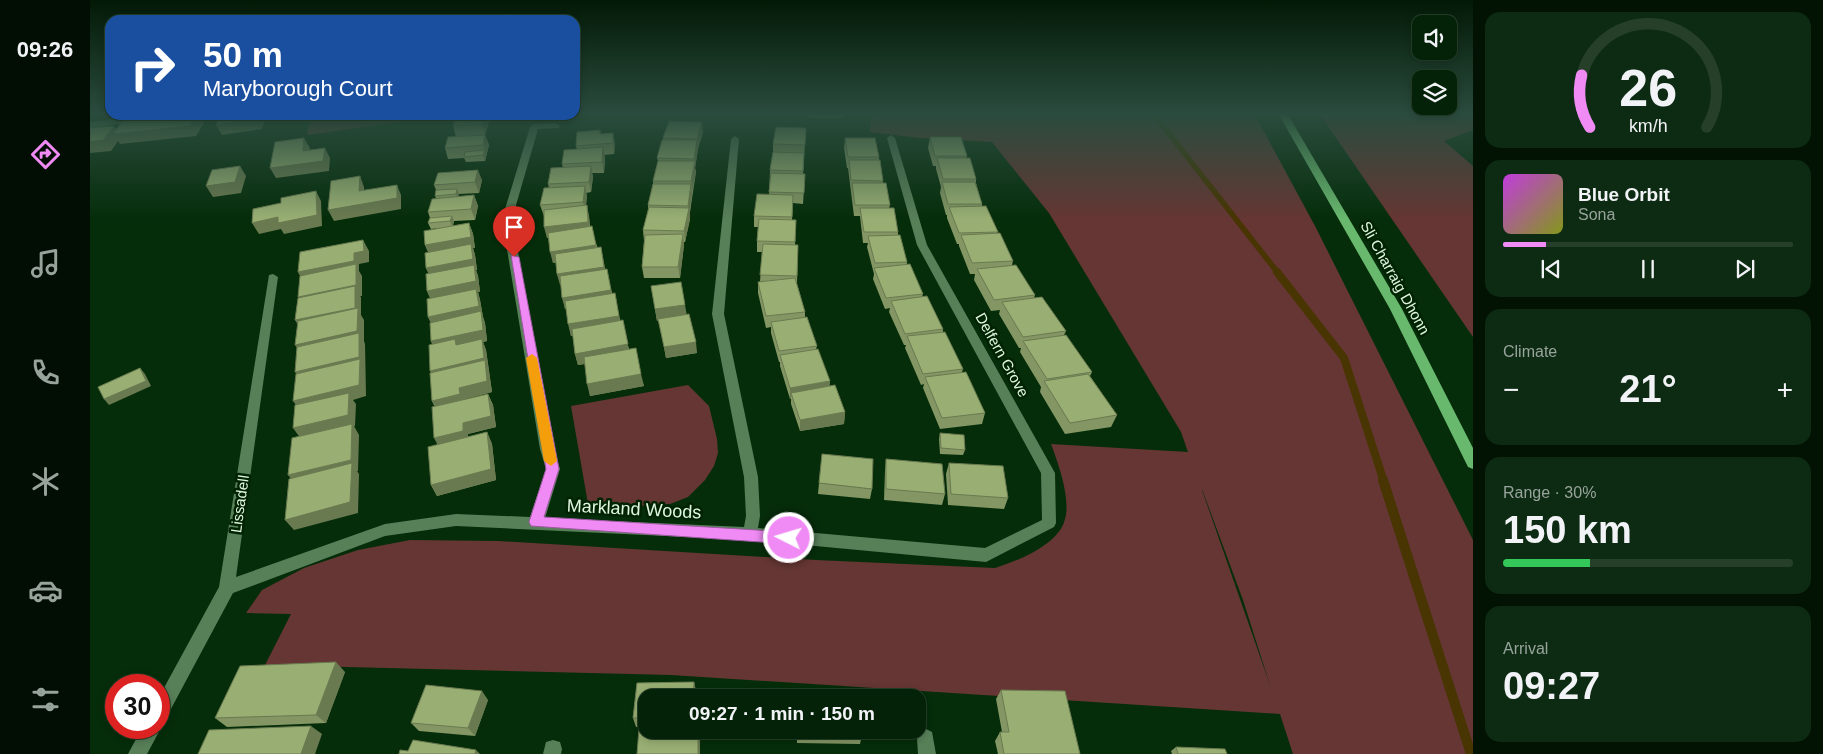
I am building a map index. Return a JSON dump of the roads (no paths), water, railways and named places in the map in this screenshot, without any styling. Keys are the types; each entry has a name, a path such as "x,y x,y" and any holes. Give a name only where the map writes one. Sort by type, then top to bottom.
{"highway":[{"name":"Sli Charraig Dhonn","path":"1302,148 1396,309 1473,463"}],"street":[{"path":"528,148 507,219 553,469 536,522"},
{"path":"734,148 718,314 751,477 753,516 750,534"},
{"name":"Delfern Grove","path":"894,148 922,245 1048,473 1049,523 986,555"},
{"name":"Lissadell","path":"170,694 228,588 273,277"},
{"name":"Markland Woods","path":"228,588 385,530 456,520 536,522 750,534 986,555"},
{"path":"137,754 146,739"}],"waterway":[{"path":"1180,148 1278,273"},
{"path":"1277,272 1344,358 1384,482"},
{"path":"1383,480 1471,754"}]}
